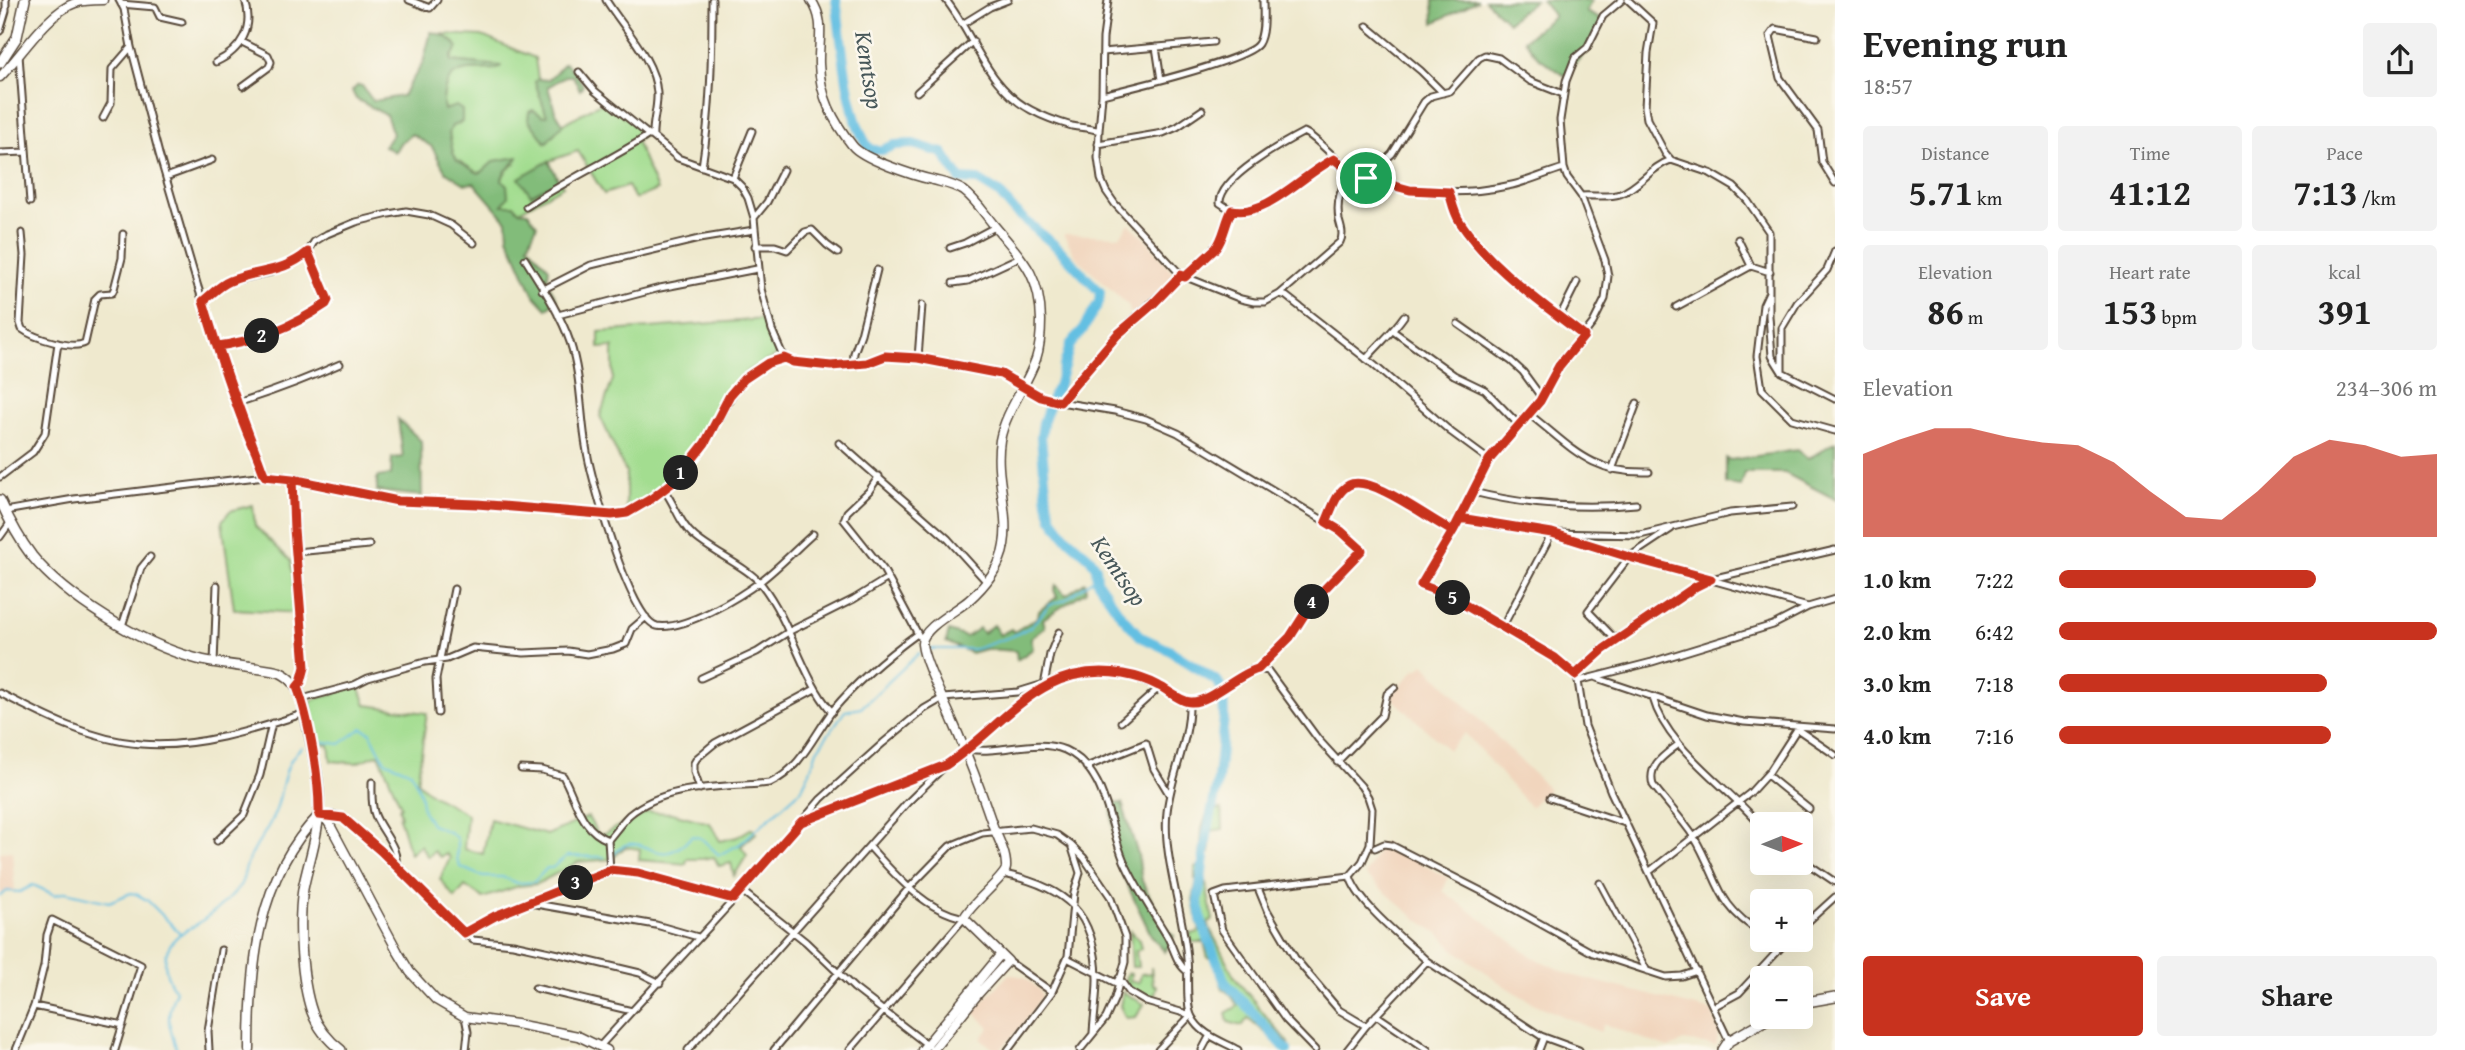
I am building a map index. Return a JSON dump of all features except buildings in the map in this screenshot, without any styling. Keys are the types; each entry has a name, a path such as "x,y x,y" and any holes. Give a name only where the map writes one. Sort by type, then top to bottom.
{"main road":[{"path":"0,63 17,37 25,0"},
{"path":"0,500 10,523 34,558 81,599 122,626 156,645 214,663 279,672 289,677 297,687 302,699 321,816 303,892 303,958 312,1012 334,1048"},
{"path":"1813,1001 1835,997"},
{"path":"1723,1050 1729,1041 1750,1029"}],"street":[{"path":"0,77 33,36 72,2 103,0"},
{"path":"216,62 233,51 242,41 248,23 245,0"},
{"path":"409,0 430,8 437,0"},
{"path":"606,0 635,44 657,89 651,136"},
{"path":"702,167 713,61 712,0"},
{"path":"610,870 608,840 628,816 653,799 665,794 770,783 779,779 794,766 832,712 867,675 922,644 930,629 963,605 986,581 1001,558 1006,525 999,479 1000,442 1007,415 1023,388 1038,350 1041,308 1036,282 1020,257 970,195 950,183 934,181 892,167 853,146 832,119 825,98 819,67 820,20 811,0"},
{"path":"946,0 964,23 992,76 1020,103 1050,119 1098,131"},
{"path":"964,23 990,7 1008,0"},
{"path":"1108,0 1098,131 1100,170 1106,191 1115,204 1183,276 1254,302 1265,302 1280,294 1343,238 1338,209 1339,194 1352,173"},
{"path":"1102,95 1212,65 1253,49 1259,43 1261,35 1263,0"},
{"path":"1622,0 1604,16 1587,48 1574,58 1563,94 1559,120 1564,168 1581,197 1600,246 1608,276 1605,299 1584,336 1559,366 1542,398 1489,460 1453,531 1421,585 1448,595 1555,658 1576,678 1585,726 1625,823 1729,1041"},
{"path":"1628,0 1653,23 1648,39 1645,107 1647,118 1665,153 1671,160 1722,179 1747,200 1769,232 1772,356 1782,372 1835,399"},
{"path":"0,31 5,19 4,2"},
{"path":"182,22 160,17 155,7 120,2 166,177 203,301 265,476"},
{"path":"1367,26 1421,71 1443,94"},
{"path":"1817,37 1775,29 1770,36 1780,78 1818,130 1822,162 1835,183"},
{"path":"242,41 268,55 271,62 269,67 243,86"},
{"path":"917,92 973,41"},
{"path":"1103,52 1213,43"},
{"path":"103,118 111,103 112,69 131,47"},
{"path":"1156,47 1161,80"},
{"path":"19,55 30,202"},
{"path":"1366,178 1392,154 1424,102 1431,96 1452,89 1473,63 1485,55 1499,58 1530,81 1563,94"},
{"path":"579,72 595,91 678,158 733,178 742,187 754,218 757,269 772,330 784,358"},
{"path":"1098,145 1169,131 1202,110"},
{"path":"733,178 752,131"},
{"path":"1334,159 1298,181 1270,203 1245,211 1232,210 1220,203 1219,197 1223,191 1255,161 1292,138 1307,133 1352,173 1410,190 1449,192 1513,185 1564,168"},
{"path":"526,206 651,136"},
{"path":"0,153 26,152"},
{"path":"166,177 212,160"},
{"path":"1581,197 1619,194 1635,185 1658,164 1671,160"},
{"path":"754,218 767,202 783,170"},
{"path":"1449,192 1459,221 1486,253 1530,295 1584,336"},
{"path":"1058,401 1117,335 1220,242 1224,224 1232,210"},
{"path":"203,301 227,282 271,272 297,260 327,234 356,222 403,211 420,212 451,225 474,243"},
{"path":"950,248 995,227"},
{"path":"542,290 592,264 699,239 754,230"},
{"path":"755,246 775,246 786,250 805,232 812,230 838,253"},
{"path":"22,233 22,330 27,334 76,346 85,343 95,299 100,294 112,293 114,289 122,258 123,234"},
{"path":"1738,239 1751,266"},
{"path":"1782,372 1782,328 1797,303 1827,271 1835,251"},
{"path":"218,346 242,343 280,331 326,304 328,300 308,252"},
{"path":"953,283 968,281 1020,257"},
{"path":"525,259 558,315 570,342 587,451 611,540 629,590 648,621 659,626 685,624 760,582 813,534"},
{"path":"1676,307 1751,266 1770,272"},
{"path":"558,315 660,288 757,269"},
{"path":"853,365 877,270"},
{"path":"1560,316 1577,282"},
{"path":"1770,289 1763,305 1757,356 1762,389 1791,419 1835,431"},
{"path":"1280,294 1366,359 1451,432 1489,460"},
{"path":"918,358 922,305"},
{"path":"1366,359 1404,316"},
{"path":"1458,324 1517,366 1542,398"},
{"path":"1393,331 1448,371 1485,390 1520,426"},
{"path":"0,477 33,452 45,433 58,343"},
{"path":"5,511 74,499 265,476 398,501 604,514 627,513 676,480 705,443 730,395 744,379 768,363 784,358 810,365 853,365 885,356 918,358 1001,374 1045,398 1146,419 1178,433 1341,531 1362,550 1313,601 1290,637 1258,669"},
{"path":"237,403 340,364"},
{"path":"1612,470 1637,403"},
{"path":"1529,415 1593,464 1612,470 1649,472"},
{"path":"839,443 948,540 986,581"},
{"path":"850,1050 964,918 978,898 1004,874 1006,867 967,750 922,644 877,560 844,520 847,512 869,491 879,476"},
{"path":"292,479 305,667 297,687"},
{"path":"1326,522 1338,496 1348,485 1357,482 1378,488 1453,531"},
{"path":"664,490 693,536 760,582 790,631 815,689 832,712"},
{"path":"1473,492 1586,507 1636,504"},
{"path":"1460,518 1552,533 1640,535 1730,513 1792,508"},
{"path":"0,537 10,523"},
{"path":"1616,640 1588,611 1629,557 1676,526"},
{"path":"1552,533 1808,607"},
{"path":"1502,628 1552,533"},
{"path":"296,552 369,545"},
{"path":"1576,678 1589,661 1616,640 1711,579 1835,550"},
{"path":"122,626 141,568 150,557"},
{"path":"701,678 757,652 888,578"},
{"path":"214,663 217,585"},
{"path":"438,713 436,679 454,589"},
{"path":"1576,678 1596,678 1773,625 1808,607 1835,599"},
{"path":"302,699 354,685 368,678 454,657 473,648 524,653 593,654 626,644 632,629 646,617"},
{"path":"688,1050 907,803 946,765 1044,685 1046,670 1059,632"},
{"path":"321,816 411,972 436,1000 465,1017 578,1036 601,1049 821,799 924,709 943,698 1018,692 1070,676 1111,671 1131,675 1189,703 1227,687 1251,670 1268,671 1337,762 1361,786 1372,809 1370,844 1362,862 1350,876 1219,892 1214,895 1222,930 1285,1018 1314,1050"},
{"path":"1596,678 1720,718 1796,728 1835,729"},
{"path":"1121,722 1160,687"},
{"path":"1337,762 1382,716 1387,694 1395,687"},
{"path":"700,789 694,763 706,749 815,689"},
{"path":"0,692 56,722 89,733 144,744 194,741 304,713"},
{"path":"1653,698 1664,725 1679,744 1750,814"},
{"path":"1189,703 1188,729 1169,794 1166,816 1168,844 1183,926 1191,1015 1200,1030 1238,1050"},
{"path":"217,841 240,821 247,808 260,775 272,723"},
{"path":"1796,728 1835,755"},
{"path":"1650,871 1739,802 1767,775 1796,728"},
{"path":"1086,767 1146,743 1154,769 1169,794"},
{"path":"1679,744 1657,763 1651,777 1653,785 1694,838 1709,872 1730,908 1750,925"},
{"path":"967,750 1052,747 1065,750 1086,767 1100,787 1122,858 1135,885 1167,936 1182,968 1188,972"},
{"path":"801,822 946,765"},
{"path":"521,769 563,776 588,827 608,840"},
{"path":"1767,775 1809,809"},
{"path":"372,782 373,810 394,850 396,865"},
{"path":"1550,798 1625,823"},
{"path":"250,1050 256,953 263,912 288,858 309,825 321,816 335,815 343,818 396,865 472,940 513,944 577,958 640,973 660,982"},
{"path":"774,1050 909,888 950,846 982,832 1024,828 1046,830 1071,845 1098,877 1110,896 1125,937 1122,974 1116,982 1067,958"},
{"path":"1375,848 1384,844 1391,845 1593,953 1666,976 1682,976 1697,971"},
{"path":"1008,1050 1052,992 1067,958 1073,904 1080,873 1071,845"},
{"path":"869,846 909,888 939,909 964,918 1005,958 1052,992"},
{"path":"1813,867 1835,882"},
{"path":"464,933 495,916 610,870 638,873 733,899"},
{"path":"1004,874 1042,884 1073,904 1092,943 1097,975 1093,1033"},
{"path":"1350,876 1353,886 1383,921 1427,961 1544,1037 1579,1050"},
{"path":"1600,883 1647,971"},
{"path":"1258,887 1267,910 1295,958 1339,1010 1366,1026"},
{"path":"742,891 930,1049 1005,958"},
{"path":"1813,917 1835,898"},
{"path":"528,903 656,925 698,937"},
{"path":"16,1050 34,1006 44,966 48,927 50,921 54,920 141,965 115,1050"},
{"path":"209,1050 208,1031 221,950"},
{"path":"1713,1007 1739,993 1777,952"},
{"path":"1347,1050 1427,961"},
{"path":"1119,978 1129,992 1146,1002 1191,1015"},
{"path":"1080,1050 1106,1018 1115,998 1119,978"},
{"path":"536,988 632,1012"},
{"path":"34,1006 124,1025"},
{"path":"1158,1050 1191,1015"},
{"path":"1376,1015 1428,1050"},
{"path":"465,1017 468,1032 466,1050"},
{"path":"1202,1050 1210,1035"},
{"path":"1539,1050 1544,1037"}],"shaded area":[{"path":"1129,224 1144,237 1175,275 1154,301 1134,314 1128,310 1130,307 1075,256 1064,234 1120,236"},
{"path":"1424,664 1549,789 1530,807 1465,733 1448,750 1391,697 1416,668 1418,670"},
{"path":"1382,842 1448,878 1443,891 1534,958 1571,975 1712,1011 1719,1033 1716,1046 1684,1041 1668,1048 1604,1024 1600,1032 1533,1003 1506,987 1452,948 1442,936 1417,919 1365,875"},
{"path":"12,851 15,891 7,891 0,896 0,852"},
{"path":"1009,974 1024,977 1039,989 1042,996 1024,1023 1000,1050 995,1050 981,1039 990,1027 973,1012"}],"green space":[{"path":"1433,0 1478,0 1434,23"},
{"path":"1485,0 1535,0 1508,22"},
{"path":"1541,0 1592,0 1586,12 1602,20 1587,50 1565,76 1537,56 1524,40 1554,16"},
{"path":"431,32 446,37 458,48 451,61 501,66 498,69 474,69 453,75 445,88 443,107 444,110 456,106 462,110 462,122 452,126 449,133 457,160 478,173 494,161 518,157 503,176 508,197 502,205 514,205 519,211 528,212 537,225 528,245 549,268 547,282 557,299 547,309 533,294 508,237 507,221 474,183 465,184 445,171 432,147 412,134 400,143 395,152 384,146 393,134 386,115 356,99 352,91 358,85 362,86 373,101 402,96 423,63"},
{"path":"443,34 482,36 535,58 538,79 535,82 547,116 530,123 545,143 563,124 606,100 647,131 636,141 657,190 635,199 628,186 604,194 578,151 549,161 520,178 531,195 559,181 563,186 519,211 502,206 503,177 515,164 495,161 478,173 457,160 449,134 451,126 442,103 447,80 452,75 463,70 498,69 500,66 451,61 456,44"},
{"path":"565,63 576,73 583,85 580,90 573,76 566,76 548,87 555,111 563,124 546,143 528,119 529,112 533,110 547,116 535,82 538,79 548,80"},
{"path":"549,161 559,181 531,195 519,178"},
{"path":"765,319 778,355 747,371 726,395 701,443 662,489 626,511 626,473 600,416 613,379 613,347 599,348 599,332"},
{"path":"398,419 421,441 422,496 377,491 377,477 391,475 392,458 403,457"},
{"path":"1835,442 1835,499 1785,473 1745,473 1741,486 1726,484 1726,458 1730,460 1797,450 1808,459"},
{"path":"253,505 255,526 291,561 297,613 234,609 222,521 230,511"},
{"path":"1085,582 1086,591 1043,619 1045,627 1031,638 1033,649 1017,660 1016,651 985,649 971,653 946,642 949,631 966,637 979,628 983,633 993,625 1000,635 1011,629 1014,632 1038,617 1039,611 1057,597 1054,590 1056,585 1066,595"},
{"path":"359,685 366,705 427,713 417,782 431,794 467,814 464,849 483,854 490,819 547,835 588,817 597,833 602,835 647,812 672,813 710,823 720,841 737,837 752,828 756,833 741,846 747,855 734,876 731,863 719,866 714,857 687,859 686,864 639,860 640,849 625,847 612,859 578,862 537,884 519,886 483,898 465,886 455,898 440,879 450,858 446,853 440,857 434,851 428,857 420,845 410,854 399,817 401,806 379,754 356,763 331,761 329,745 317,744 310,701"},
{"path":"1122,803 1138,855 1142,881 1165,927 1174,936 1165,952 1152,937 1116,861 1111,804"},
{"path":"1222,809 1223,829 1209,831 1210,853 1207,853 1205,879 1213,920 1207,923 1235,978 1288,1043 1290,1050 1282,1050 1279,1044 1248,1018 1242,1026 1228,1022 1226,1013 1238,1006 1223,989 1213,958 1208,958 1204,942 1192,942 1190,934 1200,932 1193,901 1197,879 1195,867 1200,866 1202,829 1208,811"},
{"path":"1130,931 1139,940 1141,949 1136,951 1138,967 1132,967"},
{"path":"1151,967 1153,984 1157,986 1153,1000 1124,984 1127,973 1131,974 1130,981 1139,983 1141,974 1151,973"},
{"path":"1123,992 1144,1004 1136,1017 1126,1018 1120,1006"}],"waterway":[{"name":"Kemtsop","path":"836,0 851,101 856,121 871,150 913,144 943,153 960,179 978,180 999,193 1015,212 1058,248 1100,292 1099,302 1082,331 1070,345 1058,387 1043,423 1041,437 1047,501 1052,518 1066,537 1090,558 1096,567 1097,581 1120,614 1141,637 1169,650 1218,682 1223,692 1224,716 1218,780 1207,834 1198,902 1202,923 1225,982 1287,1050"},
{"path":"927,649 975,649 1013,636 1030,627 1050,605 1065,600 1096,577"},
{"path":"612,856 625,845 633,844 663,853 681,846 692,836 701,838 719,855 740,844 801,790 817,750 845,711 861,708 919,653"},
{"path":"319,741 340,744 362,728 370,732 385,761 411,772 420,792 423,811 432,825 451,833 457,839 457,859 460,867 484,877 502,877 517,883 534,882 547,868 552,868 567,856 604,857"},
{"path":"177,1050 169,1020 176,991 166,969 166,954 180,934 222,905 241,885 248,862 276,810 287,768 302,747"},
{"path":"0,896 7,891 20,892 33,885 55,895 66,892 109,902 131,893 136,894 147,900 181,934"}],"route":[{"path":"1366,178 1352,173 1334,159 1298,181 1270,203 1245,211 1232,210 1216,248 1185,277 1181,275 1117,335 1060,402 1041,397 1008,376 918,358 885,356 867,363 831,366 810,365 784,358 775,360 750,373 730,395 705,443 669,487 642,506 627,513 612,515 477,504 398,501 292,479 265,476 262,471 247,433 237,403 232,391 203,301 222,285 243,277 271,272 308,252 328,300 302,320 280,331 242,343 218,346 262,471 265,476 276,478 292,479 305,667 297,687 302,699 316,776 319,815 343,818 381,851 464,933 495,916 610,870 638,873 733,899 801,822 946,765 966,752 1011,710 1044,685 1070,676 1111,671 1131,675 1156,685 1189,703 1227,687 1251,670 1258,669 1290,637 1313,601 1362,550 1353,540 1326,522 1338,496 1348,485 1357,482 1378,488 1453,531 1460,518 1552,533 1711,579 1604,649 1575,675 1555,658 1448,595 1421,585 1453,531 1489,460 1540,401 1559,366 1584,336 1530,295 1486,253 1459,221 1449,192 1410,190 1366,178"}]}
